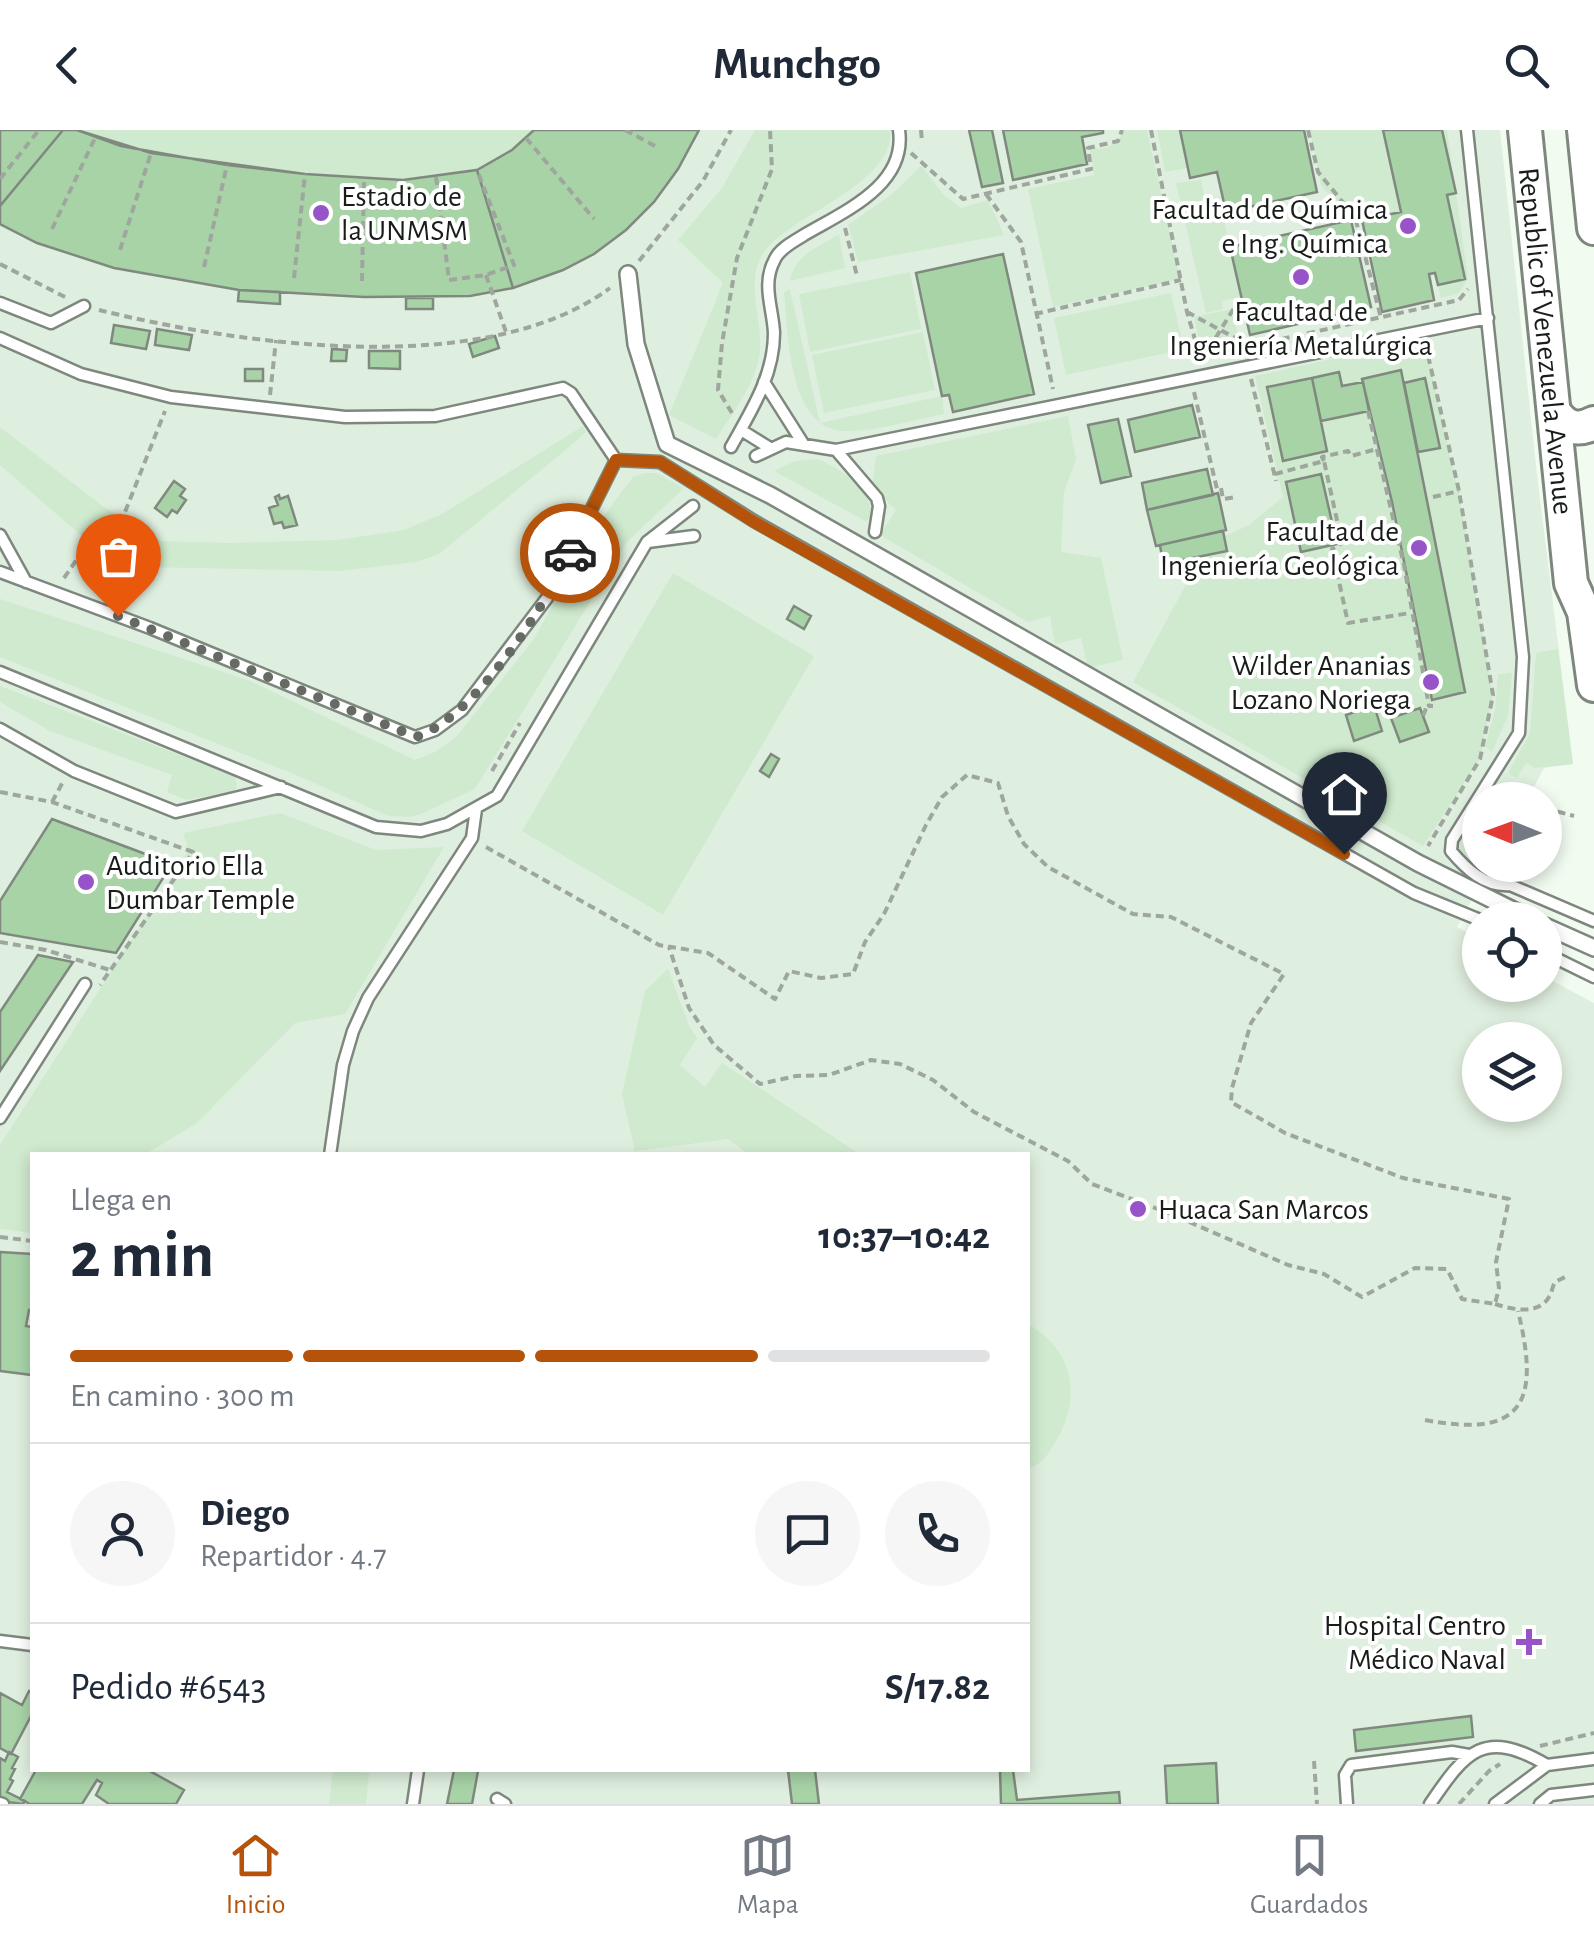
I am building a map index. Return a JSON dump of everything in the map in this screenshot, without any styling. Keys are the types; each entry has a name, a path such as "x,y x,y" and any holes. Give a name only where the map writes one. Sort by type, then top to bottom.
{"main road":[{"name":"Republic of Venezuela Avenue","path":"1524,130 1571,583 1584,612 1594,685"},
{"name":"Republic of Venezuela Avenue","path":"1584,130 1594,228"},
{"path":"1554,413 1573,428 1594,423"},
{"name":"Republic of Venezuela Avenue","path":"1584,612 1594,572"}],"street":[{"path":"628,274 636,344 666,444 770,495 1418,863 1497,902"},
{"path":"1562,934 1594,948"}],"lane":[{"path":"731,446 761,395 774,332 767,286 775,256 891,176 902,148 900,130"},
{"path":"1467,130 1523,657 1519,734 1489,782"},
{"path":"0,303 51,323 84,306"},
{"path":"756,456 786,442 836,450 1488,318"},
{"path":"0,338 80,374 171,397 345,417 436,416 563,388 616,460"},
{"path":"764,382 804,445"},
{"path":"741,430 770,448"},
{"path":"836,450 877,498 875,532"},
{"path":"0,572 150,628 416,737 435,730 462,710 547,598 616,460"},
{"path":"616,460 660,462 754,522 1414,893 1462,913"},
{"path":"0,672 376,827 421,831 447,824 497,796 647,542 693,506"},
{"path":"0,535 26,582"},
{"path":"647,542 694,536"},
{"path":"0,729 70,768 176,812 282,787"},
{"path":"330,1152 352,1031 368,998 472,838 476,809"},
{"path":"1462,827 1450,846 1462,862"},
{"path":"1490,882 1510,885 1594,921"},
{"path":"1562,962 1594,978"},
{"path":"0,1118 85,984"},
{"path":"0,1641 30,1645"},
{"path":"1430,1804 1459,1761 1482,1750 1516,1748 1548,1765"},
{"path":"1347,1804 1344,1776 1351,1765 1452,1752 1469,1755"},
{"path":"1495,1804 1548,1765 1594,1760"},
{"path":"413,1804 418,1772"},
{"path":"1540,1804 1551,1794 1594,1790"}],"path":[{"path":"0,179 39,130"},
{"path":"625,130 657,147"},
{"path":"0,264 84,306 156,324 276,340 377,346 461,342 530,327 587,304 628,274 703,180 731,130"},
{"path":"732,412 718,390 722,343 737,258 772,169 770,130"},
{"path":"920,130 922,141"},
{"path":"902,148 917,155 948,189 964,199 1091,169 1088,148 1107,146 1118,140 1122,130"},
{"path":"1151,130 1201,360 1239,300"},
{"path":"1308,130 1318,172 1355,217 1385,338"},
{"path":"52,230 95,138"},
{"path":"526,138 594,218"},
{"path":"120,250 151,153"},
{"path":"204,267 227,165"},
{"path":"436,177 448,280 486,275 514,265 478,170"},
{"path":"294,278 305,174"},
{"path":"362,281 364,179"},
{"path":"986,194 1021,242 1054,394"},
{"path":"844,224 857,276"},
{"path":"486,275 506,332"},
{"path":"1188,312 1250,346 1459,300 1469,288 1471,277"},
{"path":"1035,314 1181,280"},
{"path":"270,408 276,340"},
{"path":"1418,344 1426,351 1459,491 1493,695 1480,759 1418,863"},
{"path":"1250,374 1276,481"},
{"path":"1193,388 1216,489 1221,488 1223,499 1236,497"},
{"path":"54,592 86,546 126,512 171,397"},
{"path":"1368,411 1431,704 1423,716"},
{"path":"1377,449 1351,456 1348,451 1322,457 1342,544 1332,550 1348,623 1412,613"},
{"path":"1274,474 1324,462"},
{"path":"1434,497 1459,491"},
{"path":"52,802 70,768"},
{"path":"472,838 658,946 708,952 775,1000 788,971 821,978 853,974 865,942 884,914 942,798 967,775 998,783 1008,816 1024,844 1048,867 1133,914 1171,916 1284,974 1251,1022 1232,1088 1232,1102 1285,1133 1403,1178 1509,1199 1496,1262 1499,1288 1495,1304"},
{"path":"0,792 52,802 193,852 100,985"},
{"path":"1562,813 1574,816"},
{"path":"0,942 46,950 110,970"},
{"path":"669,947 688,1008 714,1045 760,1084 796,1076 829,1075 871,1060 900,1064 933,1080 974,1112 1068,1161 1092,1184 1288,1266 1324,1274 1362,1297 1415,1268 1447,1268 1462,1299 1518,1312 1543,1302 1555,1282 1567,1276"},
{"path":"0,1237 30,1241"},
{"path":"1425,1420 1478,1425 1512,1414 1528,1384 1529,1371 1518,1312"},
{"path":"1314,1761 1317,1804"}],"shaded area":[{"path":"0,130 1500,130 1573,764 1544,768 1537,782 1462,782 1462,882 1482,882 1471,902 1462,902 1462,918 1457,927 1462,930 1462,1002 1562,1002 1562,986 1594,1003 1594,1804 0,1804"}],"green space":[{"name":"Estadio de la UNMSM","path":"0,130 699,130 644,211 588,257 507,288 416,298 200,283 118,267 38,242 0,224"},
{"path":"755,130 890,130 888,148 878,165 842,195 782,234 759,260 755,274 760,336 757,366 716,439 669,415 723,283 678,240 722,188"},
{"path":"1123,130 1147,130 1180,279 1053,307 1028,189 1094,175 1090,149 1106,148 1119,141"},
{"path":"1157,130 1180,130 1188,168 1165,172"},
{"path":"1310,130 1383,130 1401,212 1362,220 1360,213 1347,214 1321,186"},
{"path":"1442,130 1447,130 1468,278 1459,293 1441,298 1438,285 1465,279 1447,195"},
{"path":"921,166 944,195 961,208 988,200 1004,235 858,262 848,225 891,195"},
{"path":"1201,180 1205,199 1219,196 1240,297 1222,301 1223,309 1206,313 1176,183"},
{"path":"839,234 845,268 790,281 802,258"},
{"path":"910,272 921,329 810,352 799,294"},
{"path":"790,289 820,421 801,397 794,376 784,292"},
{"path":"1171,293 1184,349 1066,375 1054,318"},
{"path":"1232,309 1240,343 1201,352 1194,317"},
{"path":"923,332 935,390 824,413 812,355"},
{"path":"1418,344 1427,351 1460,499 1493,695 1480,759 1423,846 1133,682 1208,544 1249,525 1283,497 1255,376 1384,347"},
{"path":"942,396 944,414 855,431 821,423"},
{"path":"1068,416 1076,459 1064,492 1061,552 1101,558 1123,660 1088,668 1081,638 1055,644 1050,616 1028,622 880,535 896,510 872,486 876,456"},
{"path":"583,426 586,432 568,448 439,554 416,562 341,571 141,567 106,557 0,465 0,427 104,507 161,541 338,540 404,530 442,514"},
{"path":"818,459 848,476 864,492 870,512 867,522 774,471 795,461"},
{"path":"656,473 684,488 627,542 475,789 421,814 388,816 294,774 0,657 0,599 248,680 415,760 456,737 534,639 592,533 633,477"},
{"path":"673,573 814,656 663,915 522,831"},
{"path":"1558,649 1573,764 1535,768 1526,763 1517,778 1508,773 1530,733 1536,653"},
{"path":"1512,673 1508,716 1492,752 1485,746 1495,710 1498,674"},
{"path":"0,686 235,776 237,788 186,800 167,792 172,775 50,731 0,702"},
{"path":"280,813 376,850 444,847 345,1014 295,1023 197,1123 149,1152 30,1152 30,1233 0,1229 0,1145 189,850 183,833"},
{"path":"668,969 697,1038 680,1065 705,1087 722,1063 856,1152 746,1152 728,1139 635,1151 622,1094 645,991"},
{"path":"1030,1325 1055,1347 1064,1361 1071,1392 1056,1441 1030,1468"},
{"path":"333,1772 369,1773 366,1804 329,1804"}],"building":[{"name":"Estadio de la UNMSM","path":"0,130 77,130 121,146 227,165 403,180 477,170 512,150 534,130 699,130 654,202 594,254 563,270 513,288 470,296 364,297 239,290 114,268 37,243 0,224"},
{"path":"0,130 63,130 0,206"},
{"path":"63,130 77,130 151,153 305,174 403,180 477,170 513,288 470,296 364,297 239,290 114,268 37,243 0,224 0,206"},
{"path":"534,130 699,130 654,202 626,230 594,254 563,270 513,288 477,170 512,150"},
{"path":"969,130 992,130 1003,183 982,187"},
{"path":"1003,130 1103,133 1082,137 1087,164 1013,180"},
{"name":"Facultad de Química e Ing. Química","path":"1180,130 1304,130 1317,192 1226,212 1217,172 1190,178"},
{"name":"Facultad de Química e Ing. Química","path":"1383,130 1442,130 1456,193 1447,195 1465,279 1438,285 1435,273 1429,274 1434,300 1382,312 1362,220 1401,212"},
{"name":"Facultad de Ingeniería Metalúrgica","path":"1351,220 1371,307 1250,335 1230,247"},
{"path":"1003,254 1034,394 953,412 949,395 942,396 916,273"},
{"path":"239,290 280,292 280,304 238,301"},
{"path":"406,298 433,298 433,309 406,309"},
{"path":"114,325 150,331 146,349 111,343"},
{"path":"157,329 192,335 189,350 155,345"},
{"path":"495,336 499,348 473,357 469,344"},
{"path":"332,349 347,350 346,361 331,361"},
{"path":"369,351 400,351 400,369 369,368"},
{"path":"245,369 263,369 263,381 245,381"},
{"name":"Facultad de Ingeniería Geológica","path":"1401,370 1465,692 1432,700 1392,502 1362,379"},
{"path":"1339,372 1342,386 1363,382 1369,411 1321,421 1312,378"},
{"path":"1312,378 1327,451 1283,461 1267,387"},
{"path":"1425,378 1440,448 1418,452 1404,383"},
{"path":"1192,405 1200,437 1135,452 1128,420"},
{"path":"1118,419 1131,476 1101,483 1088,425"},
{"path":"1207,469 1213,495 1147,510 1142,483"},
{"path":"1321,474 1337,544 1301,552 1286,482"},
{"path":"174,481 185,489 180,496 186,500 177,513 172,510 167,517 155,508"},
{"path":"1218,493 1226,530 1156,546 1147,510"},
{"path":"279,495 280,499 288,496 297,525 284,528 282,522 274,524 269,508 278,505 275,497"},
{"path":"1223,531 1227,551 1163,564 1160,545"},
{"path":"794,606 811,616 804,629 787,619"},
{"path":"1374,705 1382,731 1354,741 1346,715"},
{"path":"1420,708 1429,732 1400,742 1391,718"},
{"path":"771,754 779,759 769,777 760,771"},
{"name":"Auditorio Ella Dumbar Temple","path":"52,819 172,864 116,953 0,933 0,901"},
{"path":"38,955 73,962 0,1071 0,1012"},
{"path":"0,1252 30,1254 30,1310 26,1326 30,1327 30,1375 0,1371"},
{"path":"29,1691 30,1718 11,1754 0,1748 0,1693 22,1705"},
{"path":"1471,1716 1473,1737 1356,1751 1354,1730"},
{"path":"9,1752 18,1757 7,1792 25,1801 23,1804 0,1801 0,1758 5,1761"},
{"path":"1216,1763 1218,1804 1167,1804 1165,1766"},
{"path":"35,1772 152,1772 184,1790 176,1804 109,1804 96,1795 102,1783 97,1780 82,1804 30,1804 20,1799"},
{"path":"454,1772 478,1772 472,1804 447,1804"},
{"path":"788,1772 815,1772 819,1804 792,1804"},
{"path":"1000,1772 1013,1772 1017,1800 1119,1792 1120,1804 1001,1804"}],"way so far":[{"path":"118,616 416,737 435,730 462,710 547,598 570,553"}],"place":[{"name":"Estadio de la UNMSM","path":"321,213"},
{"name":"Facultad de Química e Ing. Química","path":"1408,226"},
{"name":"Facultad de Ingeniería Metalúrgica","path":"1301,277"},
{"name":"Facultad de Ingeniería Geológica","path":"1419,548"},
{"name":"Wilder Ananias Lozano Noriega","path":"1431,682"},
{"name":"Auditorio Ella Dumbar Temple","path":"86,882"},
{"name":"Huaca San Marcos","path":"1138,1209"},
{"name":"Hospital Centro Médico Naval","path":"1529,1642"}],"route":[{"path":"570,553 616,460 660,462 754,522 1344,854"}]}
